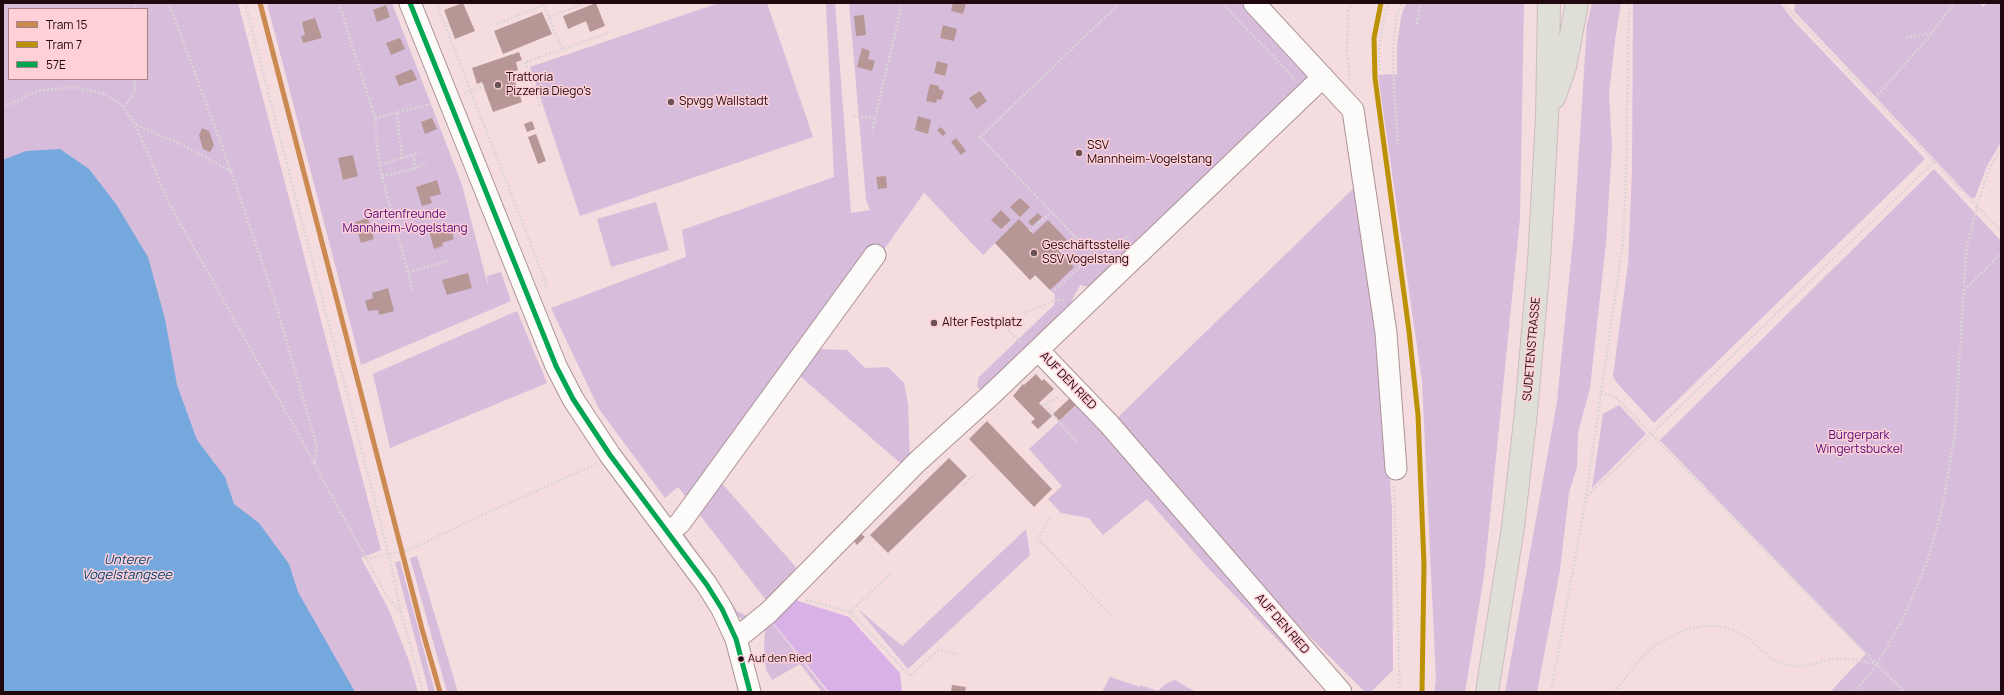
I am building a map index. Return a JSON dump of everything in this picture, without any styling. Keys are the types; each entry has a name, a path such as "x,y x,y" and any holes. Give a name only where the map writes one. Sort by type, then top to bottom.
{"main road":[{"name":"SUDETENSTRASSE","path":"1487,692 1513,527 1526,412 1539,260 1547,118 1549,3"},
{"path":"1547,118 1565,67 1577,3"}],"street":[{"path":"410,3 556,366 573,400 610,455 674,528 722,609 736,639 750,692"},
{"path":"1254,3 1353,110 1386,333 1396,469"},
{"path":"1038,350 1323,77"},
{"path":"674,528 875,255"},
{"name":"AUF DEN RIED","path":"736,639 770,612 916,462 992,394 1038,350 1109,424 1341,692"}],"path":[{"path":"168,3 231,171 274,298 317,446 315,465"},
{"path":"245,3 389,554 401,612 423,692"},
{"path":"339,3 375,118 382,176 413,292"},
{"path":"436,3 547,285 539,291"},
{"path":"872,132 902,3"},
{"path":"1120,3 980,137 1100,263 1134,231"},
{"path":"1222,3 1294,78 1288,84"},
{"path":"1350,82 1347,54 1348,12 1351,3"},
{"path":"1380,70 1379,48 1382,23 1388,3"},
{"path":"1398,145 1393,47 1397,16 1402,3"},
{"path":"1417,24 1421,3"},
{"path":"1552,692 1586,497 1623,242 1626,175 1629,3"},
{"path":"1782,3 1875,98 2001,231"},
{"path":"1875,98 1932,33 1954,3"},
{"path":"496,24 544,4 562,49"},
{"path":"549,17 582,4"},
{"path":"540,106 525,62 609,33"},
{"path":"1906,38 1932,33"},
{"path":"124,107 135,92 135,80"},
{"path":"3,108 36,91 74,87 105,94 124,107 135,124 169,203 388,598 401,612"},
{"path":"397,113 402,159"},
{"path":"853,116 875,118"},
{"path":"135,124 180,144 231,171"},
{"path":"1855,692 1877,664 1903,619 1927,562 1941,514 1955,432 1966,252 1977,206 1990,167 2001,149"},
{"path":"380,165 421,152"},
{"path":"412,155 415,169"},
{"path":"1586,497 1935,161"},
{"path":"382,176 415,169 425,163"},
{"path":"1030,231 1051,212"},
{"path":"1060,252 1075,237"},
{"path":"1963,291 2001,253"},
{"path":"1055,290 1092,255"},
{"path":"408,272 448,261"},
{"path":"1025,313 1056,300 1067,300"},
{"path":"1601,392 1616,398 1653,434 1904,692"},
{"path":"1042,405 1062,395"},
{"path":"1046,404 1052,414 1079,444"},
{"path":"366,559 409,550 480,516 592,466 610,455"},
{"path":"963,486 975,474"},
{"path":"1050,517 1038,539 1112,616"},
{"path":"850,612 890,574"},
{"path":"802,599 850,612 910,676 938,650 957,654"},
{"path":"1614,692 1643,656 1655,645 1685,630 1702,626 1718,626 1733,630 1747,637 1769,657 1780,663 1792,666 1804,666 1832,659 1877,664"}],"green space":[{"path":"3,3 238,3 381,550 361,558 388,608 409,661 418,692 3,692"},
{"name":"Gartenfreunde Mannheim-Vogelstang","path":"267,3 392,3 462,185 488,286 487,276 501,272 511,301 361,365"},
{"name":"Spvgg Wallstadt","path":"719,3 767,3 813,137 580,216 530,67"},
{"path":"826,3 835,3 851,213 870,210 866,200 849,3 1248,3 1311,72 1311,85 1089,287 1080,285 1061,321 984,395 977,386 979,377 1054,305 1055,295 1036,275 1030,280 995,243 983,255 916,184 924,193 885,248 871,254 712,472 801,573 769,604 678,487 665,498 599,409 551,308 686,257 682,230 834,177"},
{"path":"1406,3 1524,3 1520,218 1484,576 1465,692 1434,692 1436,679 1422,381 1378,75 1397,74 1397,46 1401,17"},
{"path":"1592,3 1621,3 1609,94 1612,146 1606,243 1590,388 1578,433 1577,467 1569,493 1560,570 1537,692 1505,692 1557,402 1574,230 1587,24"},
{"path":"1633,3 1780,3 1793,20 1925,159 1654,423 1617,383 1613,376 1628,264 1632,171"},
{"path":"1795,3 1980,3 1983,7 1987,3 2001,3 2001,142 1987,166 1975,198 1971,198 1794,11"},
{"name":"Bürgerpark Wingertsbuckel","path":"1934,169 2001,241 2001,692 1830,692 1866,654 1660,440"},
{"path":"1359,183 1380,336 1392,510 1393,670 1371,692 1365,692 1301,628 1240,559 1180,497 1114,421"},
{"path":"656,202 669,250 611,267 597,219"},
{"path":"517,311 547,383 390,448 373,374"},
{"path":"818,349 847,350 865,368 888,367 904,383 908,404 910,464 906,468 794,371"},
{"path":"1078,404 1088,408 1120,443 1169,502 1209,543 1292,635 1350,692 1328,692 1207,567 1147,499 1103,535 1089,518 1061,513 1048,499 1062,486 1029,449"},
{"path":"1619,405 1646,434 1592,488 1603,414"},
{"path":"1026,529 1030,555 908,669 858,609 902,646"},
{"path":"683,532 737,611 753,619 745,621 734,614 682,539"},
{"path":"417,556 458,692 447,692 410,558"},
{"path":"400,561 435,692 429,692 395,562"},
{"path":"770,620 827,692 822,692 800,664 772,680 766,670 764,648 765,630"},
{"path":"1110,677 1158,691 1167,683 1175,680 1196,692 1102,692"}],"shaded area":[{"path":"792,599 849,617 900,673 902,692 829,692 771,620"}],"water":[{"name":"Unterer Vogelstangsee","path":"60,149 89,169 116,204 148,257 165,319 177,385 197,440 225,477 234,504 259,523 289,564 298,592 355,692 3,692 3,160 26,151"}],"building":[{"path":"463,3 475,31 455,39 444,10"},
{"path":"596,3 605,26 590,32 586,21 568,29 563,16"},
{"path":"953,3 966,3 963,14 951,11"},
{"path":"386,5 390,17 377,22 373,10"},
{"path":"542,12 552,34 503,54 494,31"},
{"path":"864,15 866,35 856,36 854,16"},
{"path":"315,18 322,38 303,43 301,36 305,35 302,22"},
{"path":"943,25 957,29 954,41 940,38"},
{"path":"400,38 405,49 391,55 386,43"},
{"path":"862,48 870,51 868,59 875,61 872,71 857,67"},
{"path":"519,52 522,60 516,62 518,70 512,72 522,102 493,112 482,82 477,84 472,68"},
{"path":"937,61 948,64 945,76 934,73"},
{"path":"412,69 417,80 399,86 395,76"},
{"path":"930,84 939,86 939,89 944,91 941,100 937,99 936,103 926,101"},
{"path":"980,91 987,101 977,109 969,98"},
{"path":"918,116 931,120 928,134 915,130"},
{"path":"432,118 437,129 425,134 421,122"},
{"path":"532,121 535,129 527,132 524,124"},
{"path":"941,127 946,133 943,136 937,130"},
{"path":"202,128 209,131 214,145 210,152 203,149 199,135"},
{"path":"536,134 546,161 538,164 528,137"},
{"path":"956,138 966,151 961,155 951,142"},
{"path":"353,155 358,176 343,180 338,158"},
{"path":"886,176 887,188 878,189 876,177"},
{"path":"437,180 441,194 430,197 432,203 422,206 416,187"},
{"path":"1020,198 1030,207 1020,217 1010,207"},
{"path":"1001,210 1011,220 1001,229 991,220"},
{"path":"1038,213 1042,217 1032,226 1028,222"},
{"path":"368,218 374,239 361,243 355,222"},
{"path":"1019,219 1033,234 1048,220 1067,240 1057,249 1074,267 1050,290 1035,275 1030,280 995,243"},
{"path":"450,225 454,239 442,243 443,246 434,249 429,231"},
{"path":"468,273 472,288 447,295 442,280"},
{"path":"388,288 394,311 379,315 378,310 368,311 365,301 373,298 372,293"},
{"path":"1036,374 1042,381 1044,379 1054,389 1039,403 1052,416 1038,429 1031,422 1035,419 1013,396 1023,384 1024,385"},
{"path":"1070,398 1076,405 1059,421 1053,414"},
{"path":"987,421 1052,489 1034,507 969,439"},
{"path":"949,458 967,476 888,553 870,535"},
{"path":"860,533 865,537 857,545 853,540"},
{"path":"952,685 966,687 965,692 951,692"}],"tram line":[{"name":"15","path":"260,3 422,629 440,692"},
{"name":"7","path":"1381,3 1374,38 1375,78 1409,331 1418,415 1424,565 1422,692"}],"transit line":[{"name":"57E","path":"410,3 556,366 573,399 610,455 707,585 722,609 736,639 750,692"}],"place":[{"name":"Trattoria Pizzeria Diego's","path":"498,85"},
{"name":"Spvgg Wallstadt","path":"671,102"},
{"name":"SSV Mannheim-Vogelstang","path":"1079,153"},
{"name":"Geschäftsstelle SSV Vogelstang","path":"1034,253"},
{"name":"Alter Festplatz","path":"934,323"},
{"name":"Auf den Ried","path":"741,659"}]}
